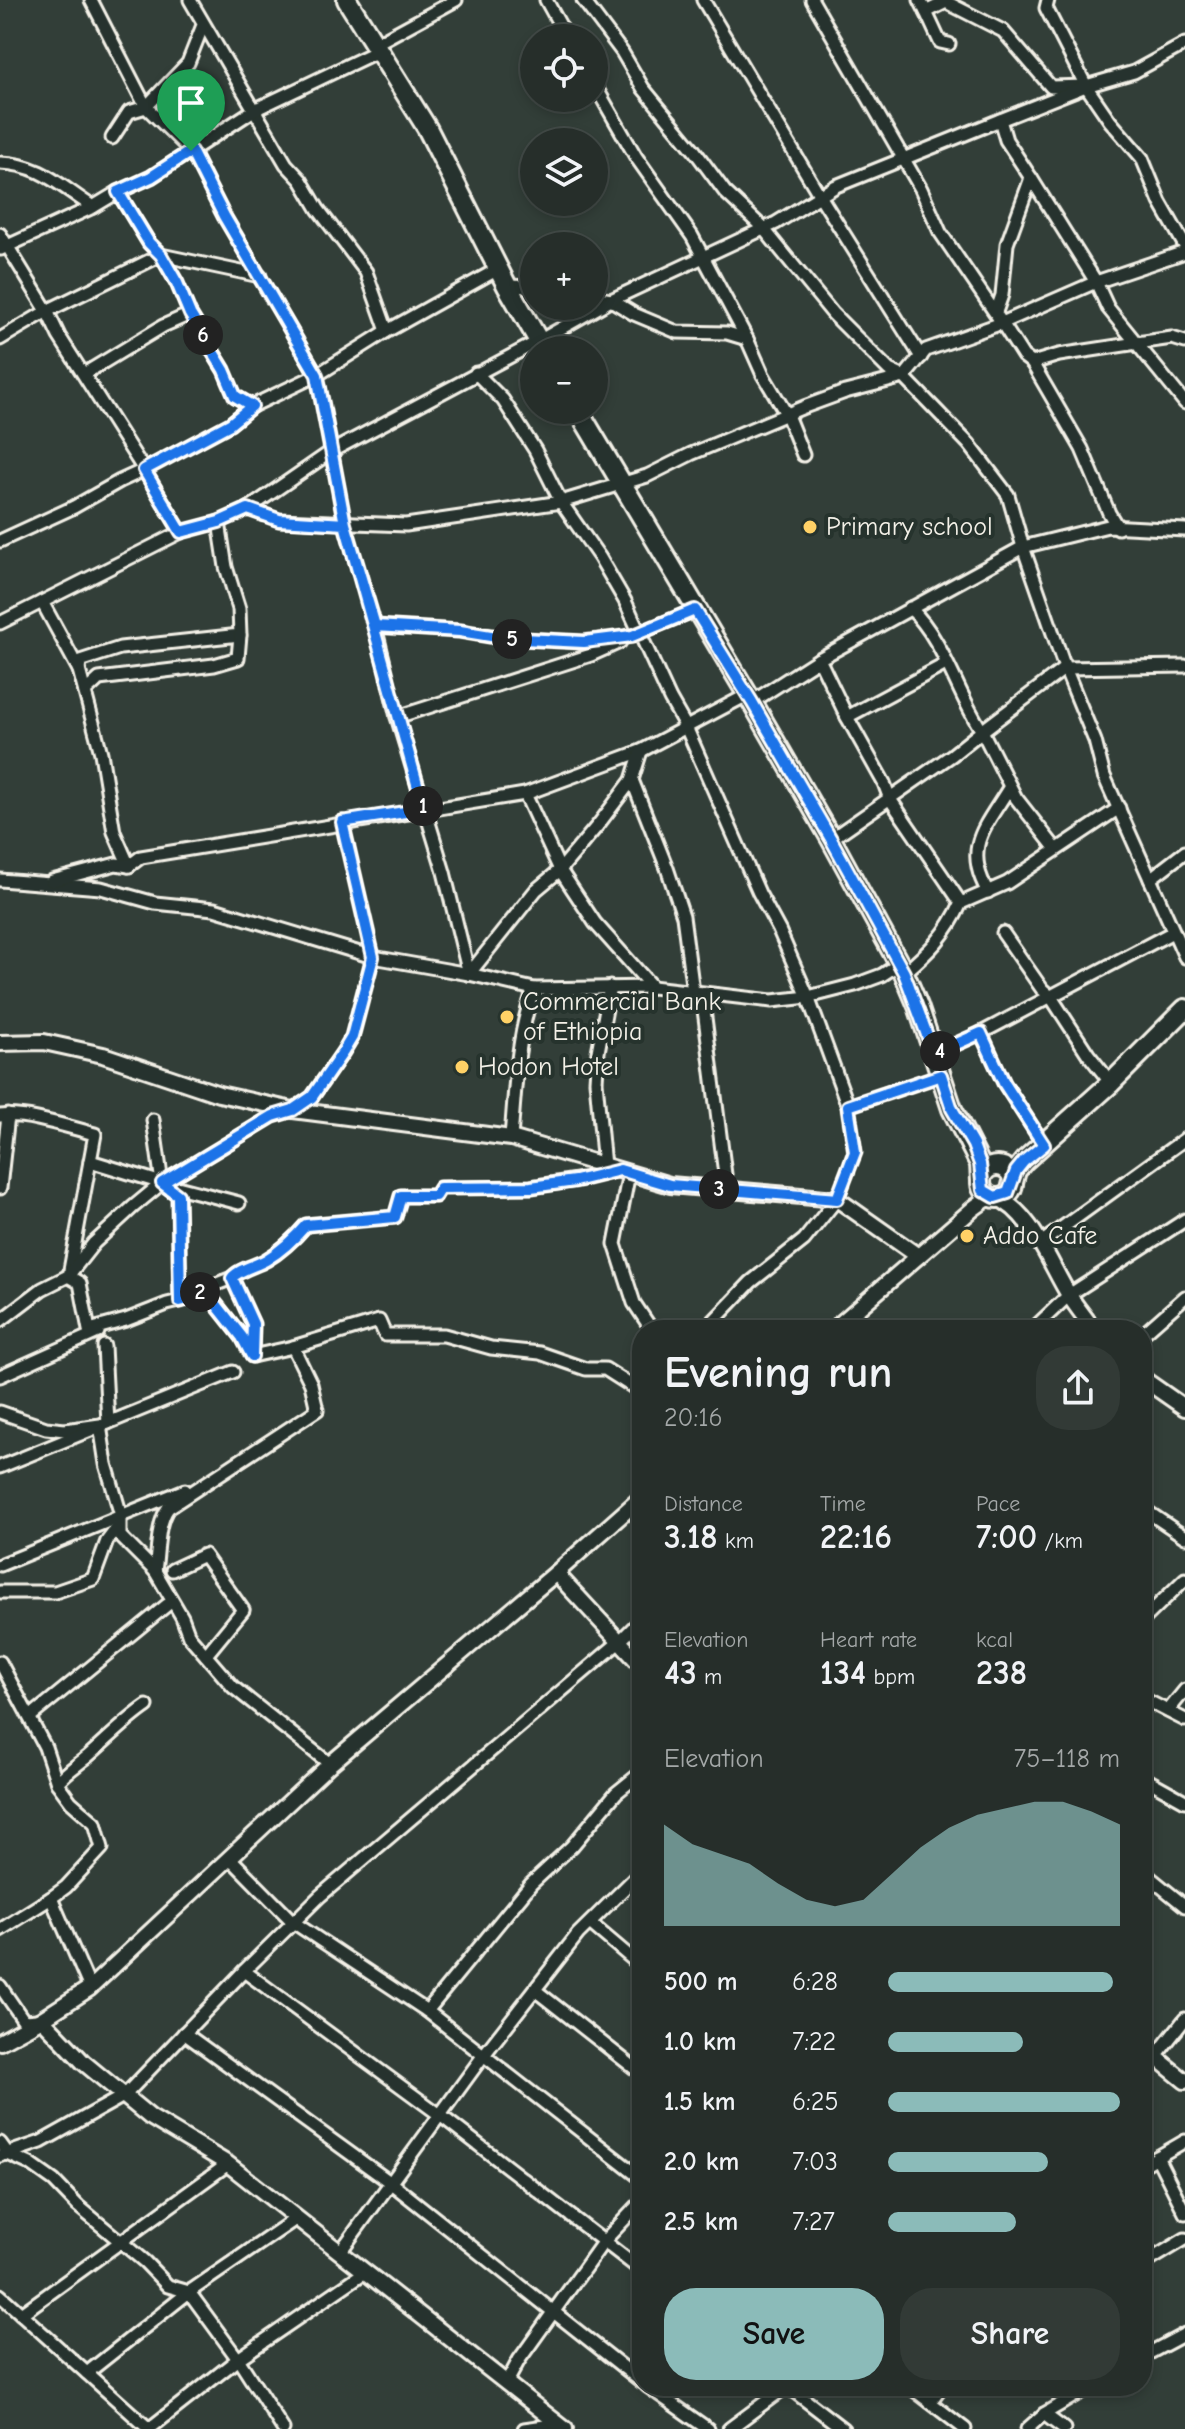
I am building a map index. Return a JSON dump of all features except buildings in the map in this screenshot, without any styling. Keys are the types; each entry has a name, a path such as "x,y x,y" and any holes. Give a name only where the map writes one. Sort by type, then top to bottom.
{"main road":[{"path":"347,0 427,128 535,336"},
{"path":"586,424 750,698 901,968 952,1109 984,1158 1009,1172 1012,1186"},
{"path":"981,1181 985,1171 995,1166 1014,1166 1044,1145 1185,1009"},
{"path":"973,1145 980,1164 983,1190 995,1197 1008,1193 1016,1171 1024,1161"}],"street":[{"path":"91,0 146,107 191,151 224,216 317,375 345,524 375,626 397,717 448,887 469,974"},
{"path":"190,0 286,164 301,180 318,209 366,272 387,331"},
{"path":"3,248 151,177 254,110 377,47 456,0"},
{"path":"546,0 559,24"},
{"path":"583,0 622,52 643,88 725,192 763,228 833,314 889,370 904,377 969,444 1008,495 1065,668 1095,741 1104,776 1185,957"},
{"path":"703,0 921,357"},
{"path":"812,0 921,189 940,232 1023,356 1032,363 1082,449 1118,528"},
{"path":"949,44 940,42 923,6 946,2 1003,31 1051,87 1086,86"},
{"path":"248,509 279,520 406,525 561,502 647,476 691,454 845,392 904,377 926,350 999,318 1185,249 1160,202 1142,158 1110,121 1086,86 1044,3"},
{"path":"112,138 129,112 146,107 188,63 203,25"},
{"path":"556,336 611,300 763,228 836,186 1086,86 1134,72 1185,44"},
{"path":"608,108 636,157 683,221 787,415 803,455"},
{"path":"1000,120 1006,140 1096,282 1108,308 1185,403"},
{"path":"0,163 36,169 93,207"},
{"path":"999,318 1007,244 1031,178"},
{"path":"118,192 149,243 161,255 235,396 252,406"},
{"path":"0,234 3,248 47,311 59,336 181,532"},
{"path":"0,339 47,311 161,255 260,276"},
{"path":"0,541 74,507 230,424 252,406 317,375 387,331 498,269"},
{"path":"507,286 520,286"},
{"path":"608,299 677,332 727,333 747,339"},
{"path":"84,374 163,326 190,314"},
{"path":"1032,363 1059,355 1172,338 1185,342"},
{"path":"0,623 181,532 219,522 248,509 332,451 476,373 520,355"},
{"path":"476,373 503,400 535,450 561,502 625,601 636,635 686,727 759,893 779,930 808,997 848,1106 855,1152 837,1199 804,1240 751,1282 715,1320"},
{"path":"85,692 99,679 214,665 238,658 239,609 226,567 219,522"},
{"path":"43,883 116,864 129,866 141,857 525,794 641,751 750,698 1023,547 1108,526 1185,530"},
{"path":"42,602 79,670 101,753 114,832 129,866"},
{"path":"910,608 936,641 1009,788 1056,849"},
{"path":"397,717 591,655 695,610"},
{"path":"375,626 584,642 636,635"},
{"path":"79,670 80,661 120,648 240,635"},
{"path":"819,659 890,799 961,903"},
{"path":"847,717 946,664"},
{"path":"831,839 890,799 1065,668 1185,666"},
{"path":"469,974 536,890 560,870 632,780 641,751"},
{"path":"632,780 683,916 727,1190"},
{"path":"988,892 977,867 978,839 1009,788"},
{"path":"525,794 560,870 595,923 652,987"},
{"path":"0,880 101,888 155,903 214,909 373,957 534,989 652,987 772,1001 808,997 869,980 921,958 950,926 961,903 1007,883 1119,808"},
{"path":"0,1321 42,1289 69,1275 94,1243 162,1183 273,1116 293,1110 312,1097 352,1037 373,957 342,822"},
{"path":"1150,879 1185,852"},
{"path":"934,1054 981,1033 1173,932"},
{"path":"1003,933 1111,1083"},
{"path":"604,1166 596,1081 610,987"},
{"path":"511,1138 518,1058 526,1010 534,989"},
{"path":"981,1033 1004,1083 1044,1145"},
{"path":"0,1043 44,1042 74,1048 219,1094 293,1110 511,1138 670,1185 837,1199 918,1256"},
{"path":"848,1106 941,1075"},
{"path":"0,1188 4,1116 95,1134 69,1275"},
{"path":"153,1120 162,1183 178,1195 180,1301"},
{"path":"1041,1243 1185,1139"},
{"path":"90,1161 239,1203"},
{"path":"69,1275 80,1283 89,1330 192,1298 204,1289 267,1259 290,1244 306,1225 395,1217 401,1196 435,1196 440,1188 531,1187 625,1172"},
{"path":"625,1172 615,1244 634,1303 645,1320"},
{"path":"974,1208 980,1195 981,1181"},
{"path":"1012,1186 1010,1199 1013,1207 1041,1243 1069,1295 1087,1320"},
{"path":"844,1320 985,1200 995,1197 1013,1207"},
{"path":"1043,1320 1069,1295 1185,1220"},
{"path":"232,1278 253,1324 252,1356"},
{"path":"204,1289 242,1337 252,1356"},
{"path":"1152,1328 1182,1305"},
{"path":"0,1376 126,1320"},
{"path":"252,1356 379,1321 385,1335 444,1335 491,1348 540,1353 586,1369 605,1369 632,1386"},
{"path":"104,1346 108,1423"},
{"path":"155,1571 164,1513 317,1410 311,1384 293,1347"},
{"path":"0,1467 233,1372"},
{"path":"1152,1385 1185,1408"},
{"path":"0,1412 55,1429 100,1425 106,1464 120,1512 120,1536 155,1571 182,1617 189,1636 233,1687 330,1764"},
{"path":"0,1565 209,1480"},
{"path":"0,2042 90,1988 330,1764 632,1506"},
{"path":"1152,1515 1185,1537"},
{"path":"0,1592 55,1592 93,1579 107,1541 120,1524"},
{"path":"172,1570 204,1555 243,1610 206,1655"},
{"path":"556,1573 632,1656"},
{"path":"1152,1611 1185,1579"},
{"path":"30,1717 167,1605"},
{"path":"4,2155 41,2142 125,2095 320,1896 632,1629"},
{"path":"0,1662 45,1747 57,1783 71,1802 95,1823 102,1848 66,1887 0,1930"},
{"path":"1168,1711 1185,1690"},
{"path":"1152,1703 1185,1720"},
{"path":"57,1783 124,1722 147,1706"},
{"path":"427,2011 531,1884 572,1846 616,1793 632,1780"},
{"path":"1152,1783 1185,1801"},
{"path":"229,1857 293,1922 427,2011 632,2171"},
{"path":"1152,1879 1185,1906"},
{"path":"340,2252 483,2056 578,1934 632,1881"},
{"path":"51,1898 90,1988"},
{"path":"590,1923 632,1959"},
{"path":"244,1971 440,2115 632,2263"},
{"path":"0,1986 24,2021 42,2019"},
{"path":"535,1990 632,2066"},
{"path":"42,2019 83,2062 150,2117 228,2164 562,2426"},
{"path":"1155,2057 1185,2019"},
{"path":"184,2033 391,2183 632,2374"},
{"path":"1152,2054 1185,2081"},
{"path":"1152,2160 1185,2141"},
{"path":"0,2143 4,2155"},
{"path":"4,2155 30,2164 54,2181 168,2286 189,2292 238,2359 283,2429"},
{"path":"1157,2157 1185,2213"},
{"path":"21,2314 228,2164"},
{"path":"506,2384 519,2360 604,2241 632,2212"},
{"path":"87,2373 189,2292 297,2218"},
{"path":"1152,2259 1185,2239"},
{"path":"0,2295 149,2429 238,2359 365,2272"},
{"path":"1152,2352 1185,2334"},
{"path":"661,2396 708,2429"},
{"path":"729,2429 774,2396"},
{"path":"800,2396 843,2429"},
{"path":"922,2396 965,2429"},
{"path":"930,2402 934,2396"},
{"path":"1027,2429 1044,2414 1074,2396"},
{"path":"1044,2414 1064,2429"},
{"path":"524,2429 562,2426"}],"place":[{"name":"Primary school","path":"810,527"},
{"name":"Commercial Bank of Ethiopia","path":"507,1017"},
{"name":"Hodon Hotel","path":"462,1067"},
{"name":"Addo Cafe","path":"967,1236"}],"route":[{"path":"191,151 151,177 118,192 149,243 161,255 235,396 252,406 230,424 144,470 181,532 219,522 248,509 279,520 345,524 375,626 584,642 632,636 695,610 831,839 904,973 934,1054 981,1033 1004,1083 1044,1145 1016,1171 1008,1193 995,1197 983,1190 980,1164 952,1109 941,1075 848,1106 855,1152 837,1199 670,1185 620,1170 531,1187 440,1188 435,1196 401,1196 395,1217 306,1225 290,1244 245,1271 236,1273 232,1278 253,1324 252,1356 242,1337 204,1289 192,1298 180,1301 178,1195 162,1183 273,1116 293,1110 312,1097 352,1037 373,957 342,822 424,809 345,524 317,375 224,216 191,151"}]}
